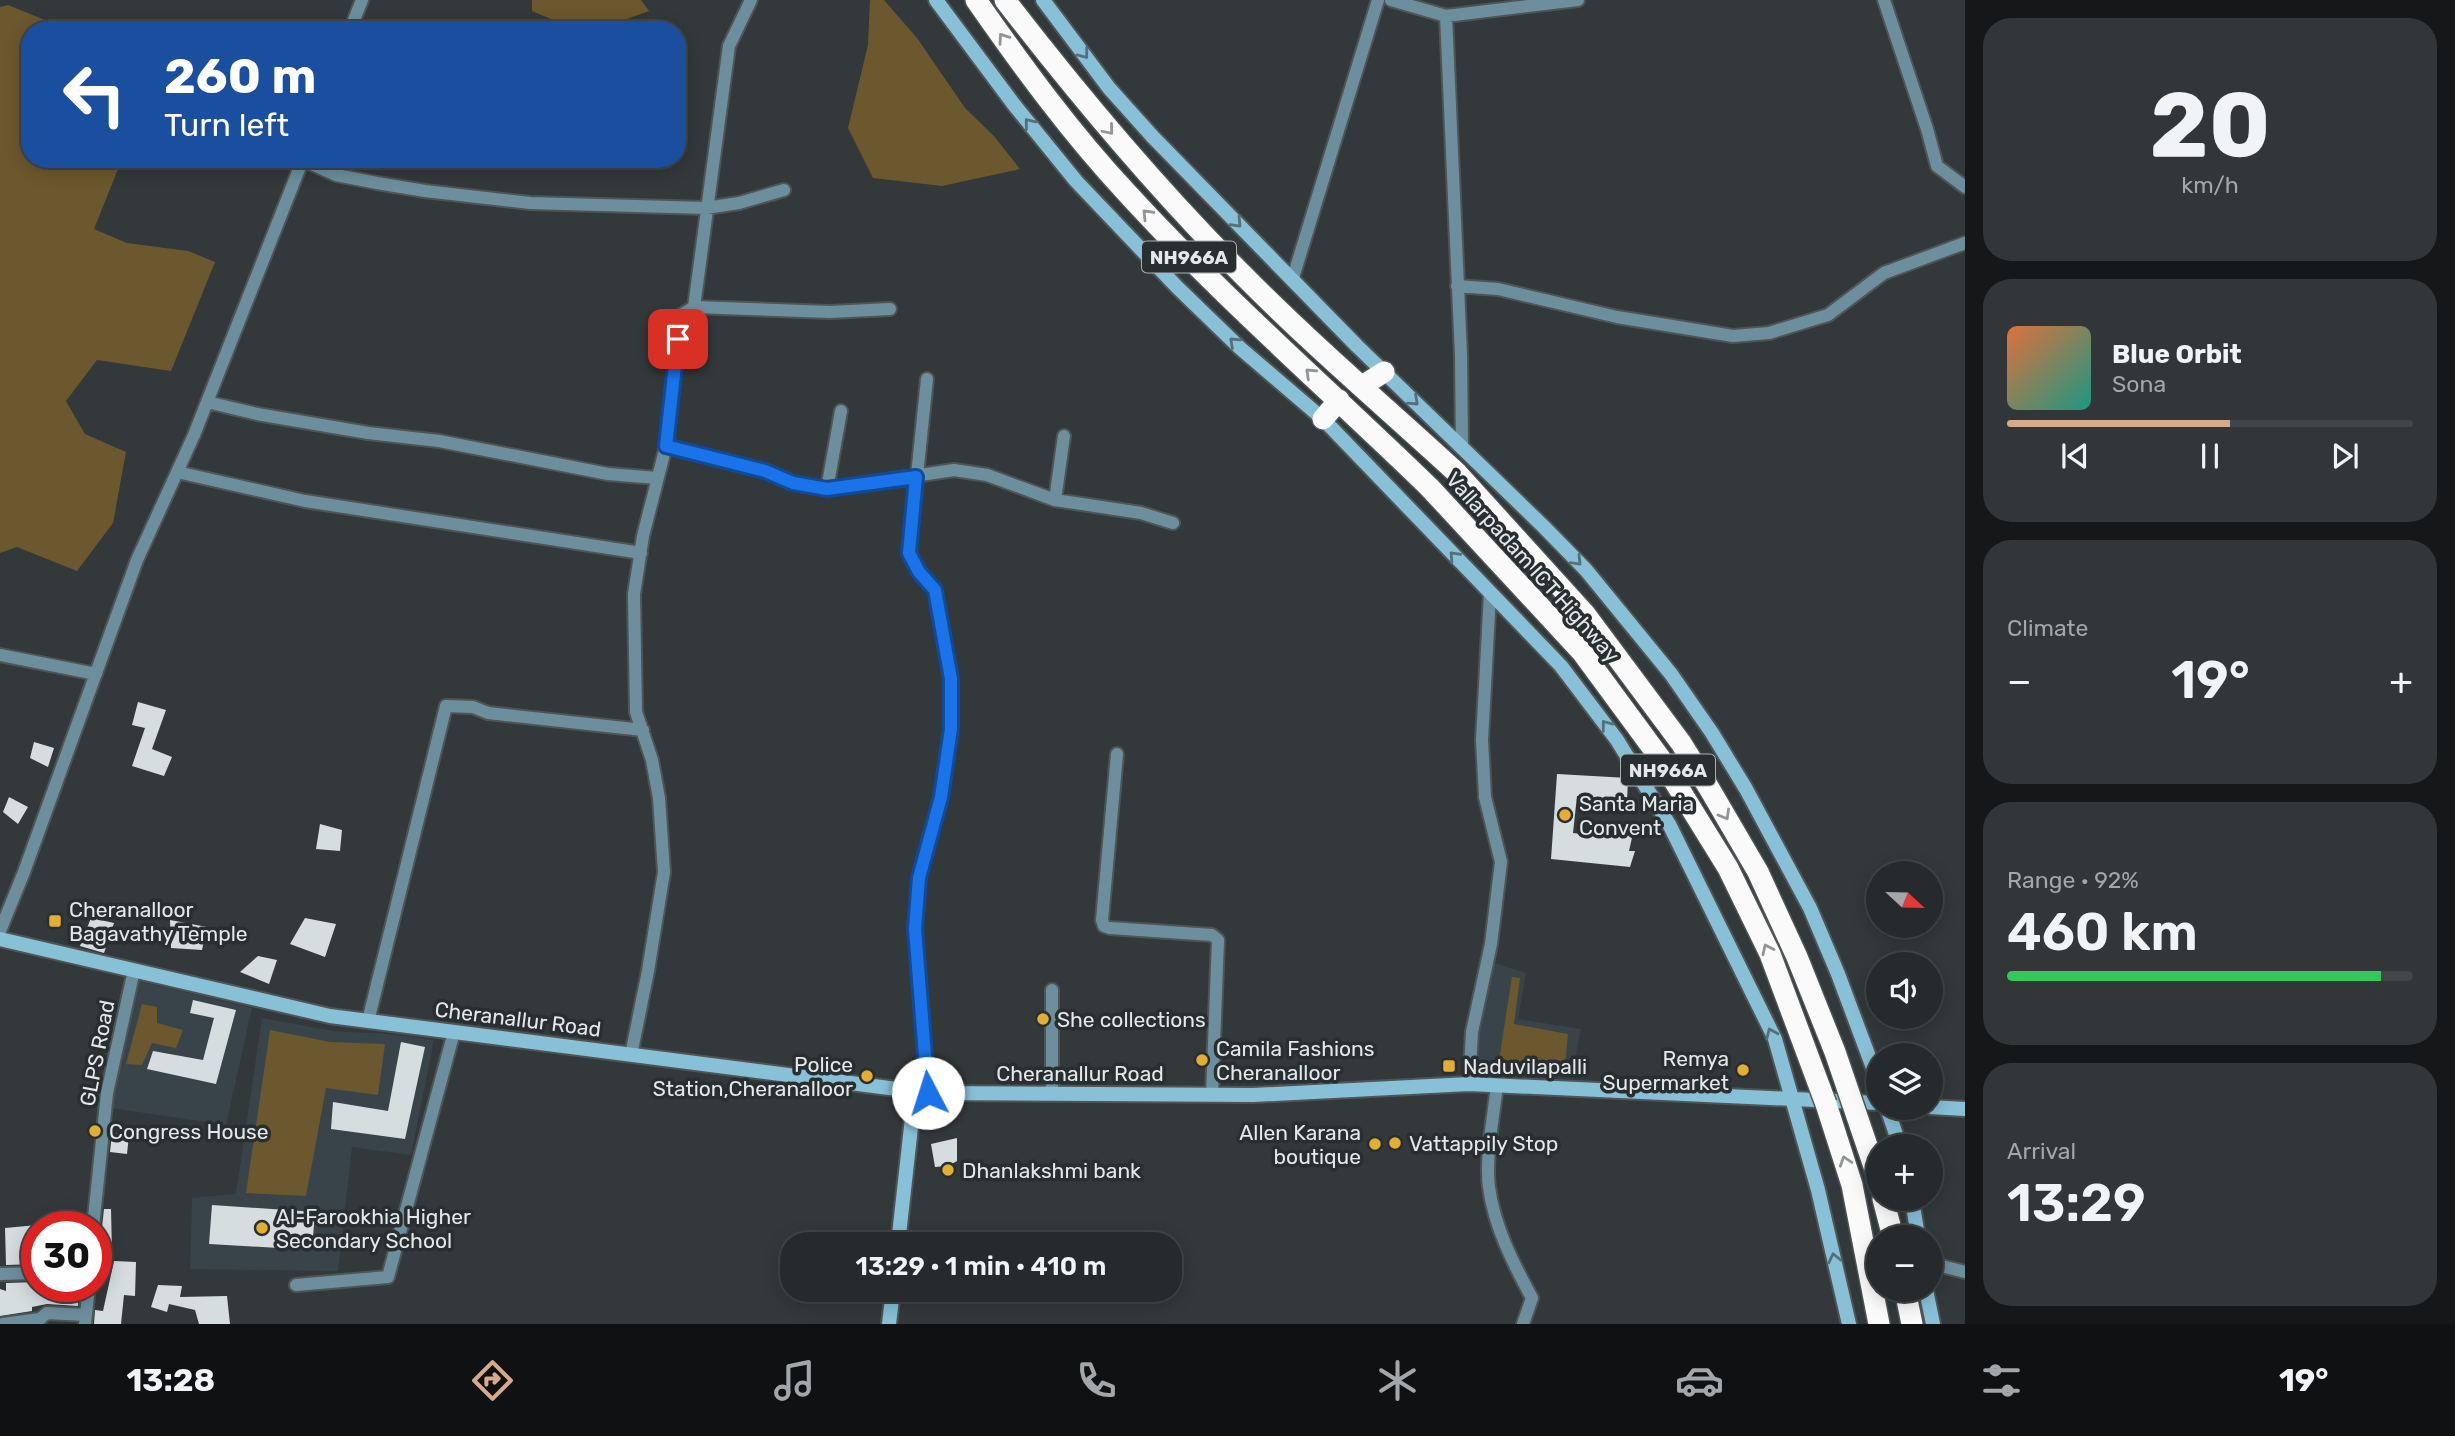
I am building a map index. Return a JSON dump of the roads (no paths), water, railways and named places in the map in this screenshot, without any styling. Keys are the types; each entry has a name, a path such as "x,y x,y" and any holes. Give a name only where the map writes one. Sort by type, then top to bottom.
{"highway":[{"name":"Vallarpadam ICT Highway","path":"976,0 1026,72 1124,191 1223,292 1339,400 1469,529 1582,652 1660,758 1728,869 1770,954 1830,1115 1852,1185 1879,1324"},
{"name":"Vallarpadam ICT Highway","path":"1005,0 1065,78 1137,164 1242,275 1457,472 1586,614 1681,743 1758,873 1797,957 1835,1052 1866,1143"},
{"path":"1223,292 1242,275"},
{"path":"1362,386 1384,372"},
{"path":"1323,419 1339,400"},
{"path":"1469,529 1490,507"},
{"path":"1907,1302 1912,1324"}],"street":[{"path":"354,21 362,0"},
{"path":"694,307 729,47 751,0"},
{"path":"936,0 1007,96 1076,181 1231,340 1323,419 1561,666 1617,740 1670,826 1775,1039 1818,1190 1849,1324"},
{"path":"1043,0 1109,88 1152,136 1293,281 1586,570 1671,674 1712,733 1746,789 1810,908 1839,974 1866,1048"},
{"path":"1293,281 1378,0"},
{"path":"1391,0 1446,16 1578,0"},
{"path":"1884,0 1937,166 1965,187"},
{"path":"1446,16 1461,355 1462,446"},
{"path":"0,931 137,559 207,402 300,168"},
{"path":"321,168 336,175 425,191 530,203 706,208 739,203 784,190"},
{"path":"1457,286 1498,289 1617,317 1732,336 1769,333 1828,315 1884,273 1965,243"},
{"path":"631,1055 664,872 659,798 652,760 636,712 634,594 666,446 681,315 694,307 830,312 890,309"},
{"path":"900,1232 922,1092 915,929 919,878 941,797 951,729 951,679 935,590 919,572 909,553 927,379"},
{"path":"207,402 257,414 368,433 439,441 608,474 657,478"},
{"path":"827,489 841,411"},
{"path":"1055,500 1064,436"},
{"path":"666,446 765,471 793,483 827,489 954,470 987,475 1055,500 1141,513 1173,523"},
{"path":"177,472 305,501 641,553"},
{"path":"1469,1084 1472,1032 1491,944 1501,862 1484,785 1484,680 1490,594"},
{"path":"0,655 96,674"},
{"path":"368,1021 446,706 473,707 488,713 643,730"},
{"path":"1117,754 1102,920 1104,926 1110,928 1212,934 1218,940 1213,1095"},
{"name":"Cheranallur Road","path":"0,939 330,1016 922,1092 1253,1095 1469,1084 1866,1102"},
{"name":"GLPS Road","path":"95,1211 107,1093 134,970"},
{"path":"1052,990 1052,1094"},
{"path":"296,1285 388,1277 454,1032"},
{"path":"1497,1085 1488,1185 1494,1212 1509,1254 1532,1298 1523,1324"},
{"path":"1943,1108 1965,1109"},
{"path":"1943,1267 1965,1272"},
{"path":"0,1274 21,1273"},
{"path":"889,1324 892,1302"},
{"path":"1928,1302 1933,1324"},
{"path":"3,1324 40,1319 47,1314 85,1319"}],"place":[{"name":"Santa Maria Convent","path":"1565,815"},
{"name":"Cheranalloor Bagavathy Temple","path":"55,921"},
{"name":"She collections","path":"1043,1019"},
{"name":"Camila Fashions Cheranalloor","path":"1202,1060"},
{"name":"Naduvilapalli","path":"1449,1066"},
{"name":"Remya Supermarket","path":"1743,1070"},
{"name":"Police Station,Cheranalloor","path":"867,1076"},
{"name":"Congress House","path":"95,1131"},
{"name":"Vattappily Stop","path":"1395,1143"},
{"name":"Allen Karana boutique","path":"1375,1144"},
{"name":"Dhanlakshmi bank","path":"948,1170"},
{"name":"Al-Farookhia Higher Secondary School","path":"262,1228"}]}
